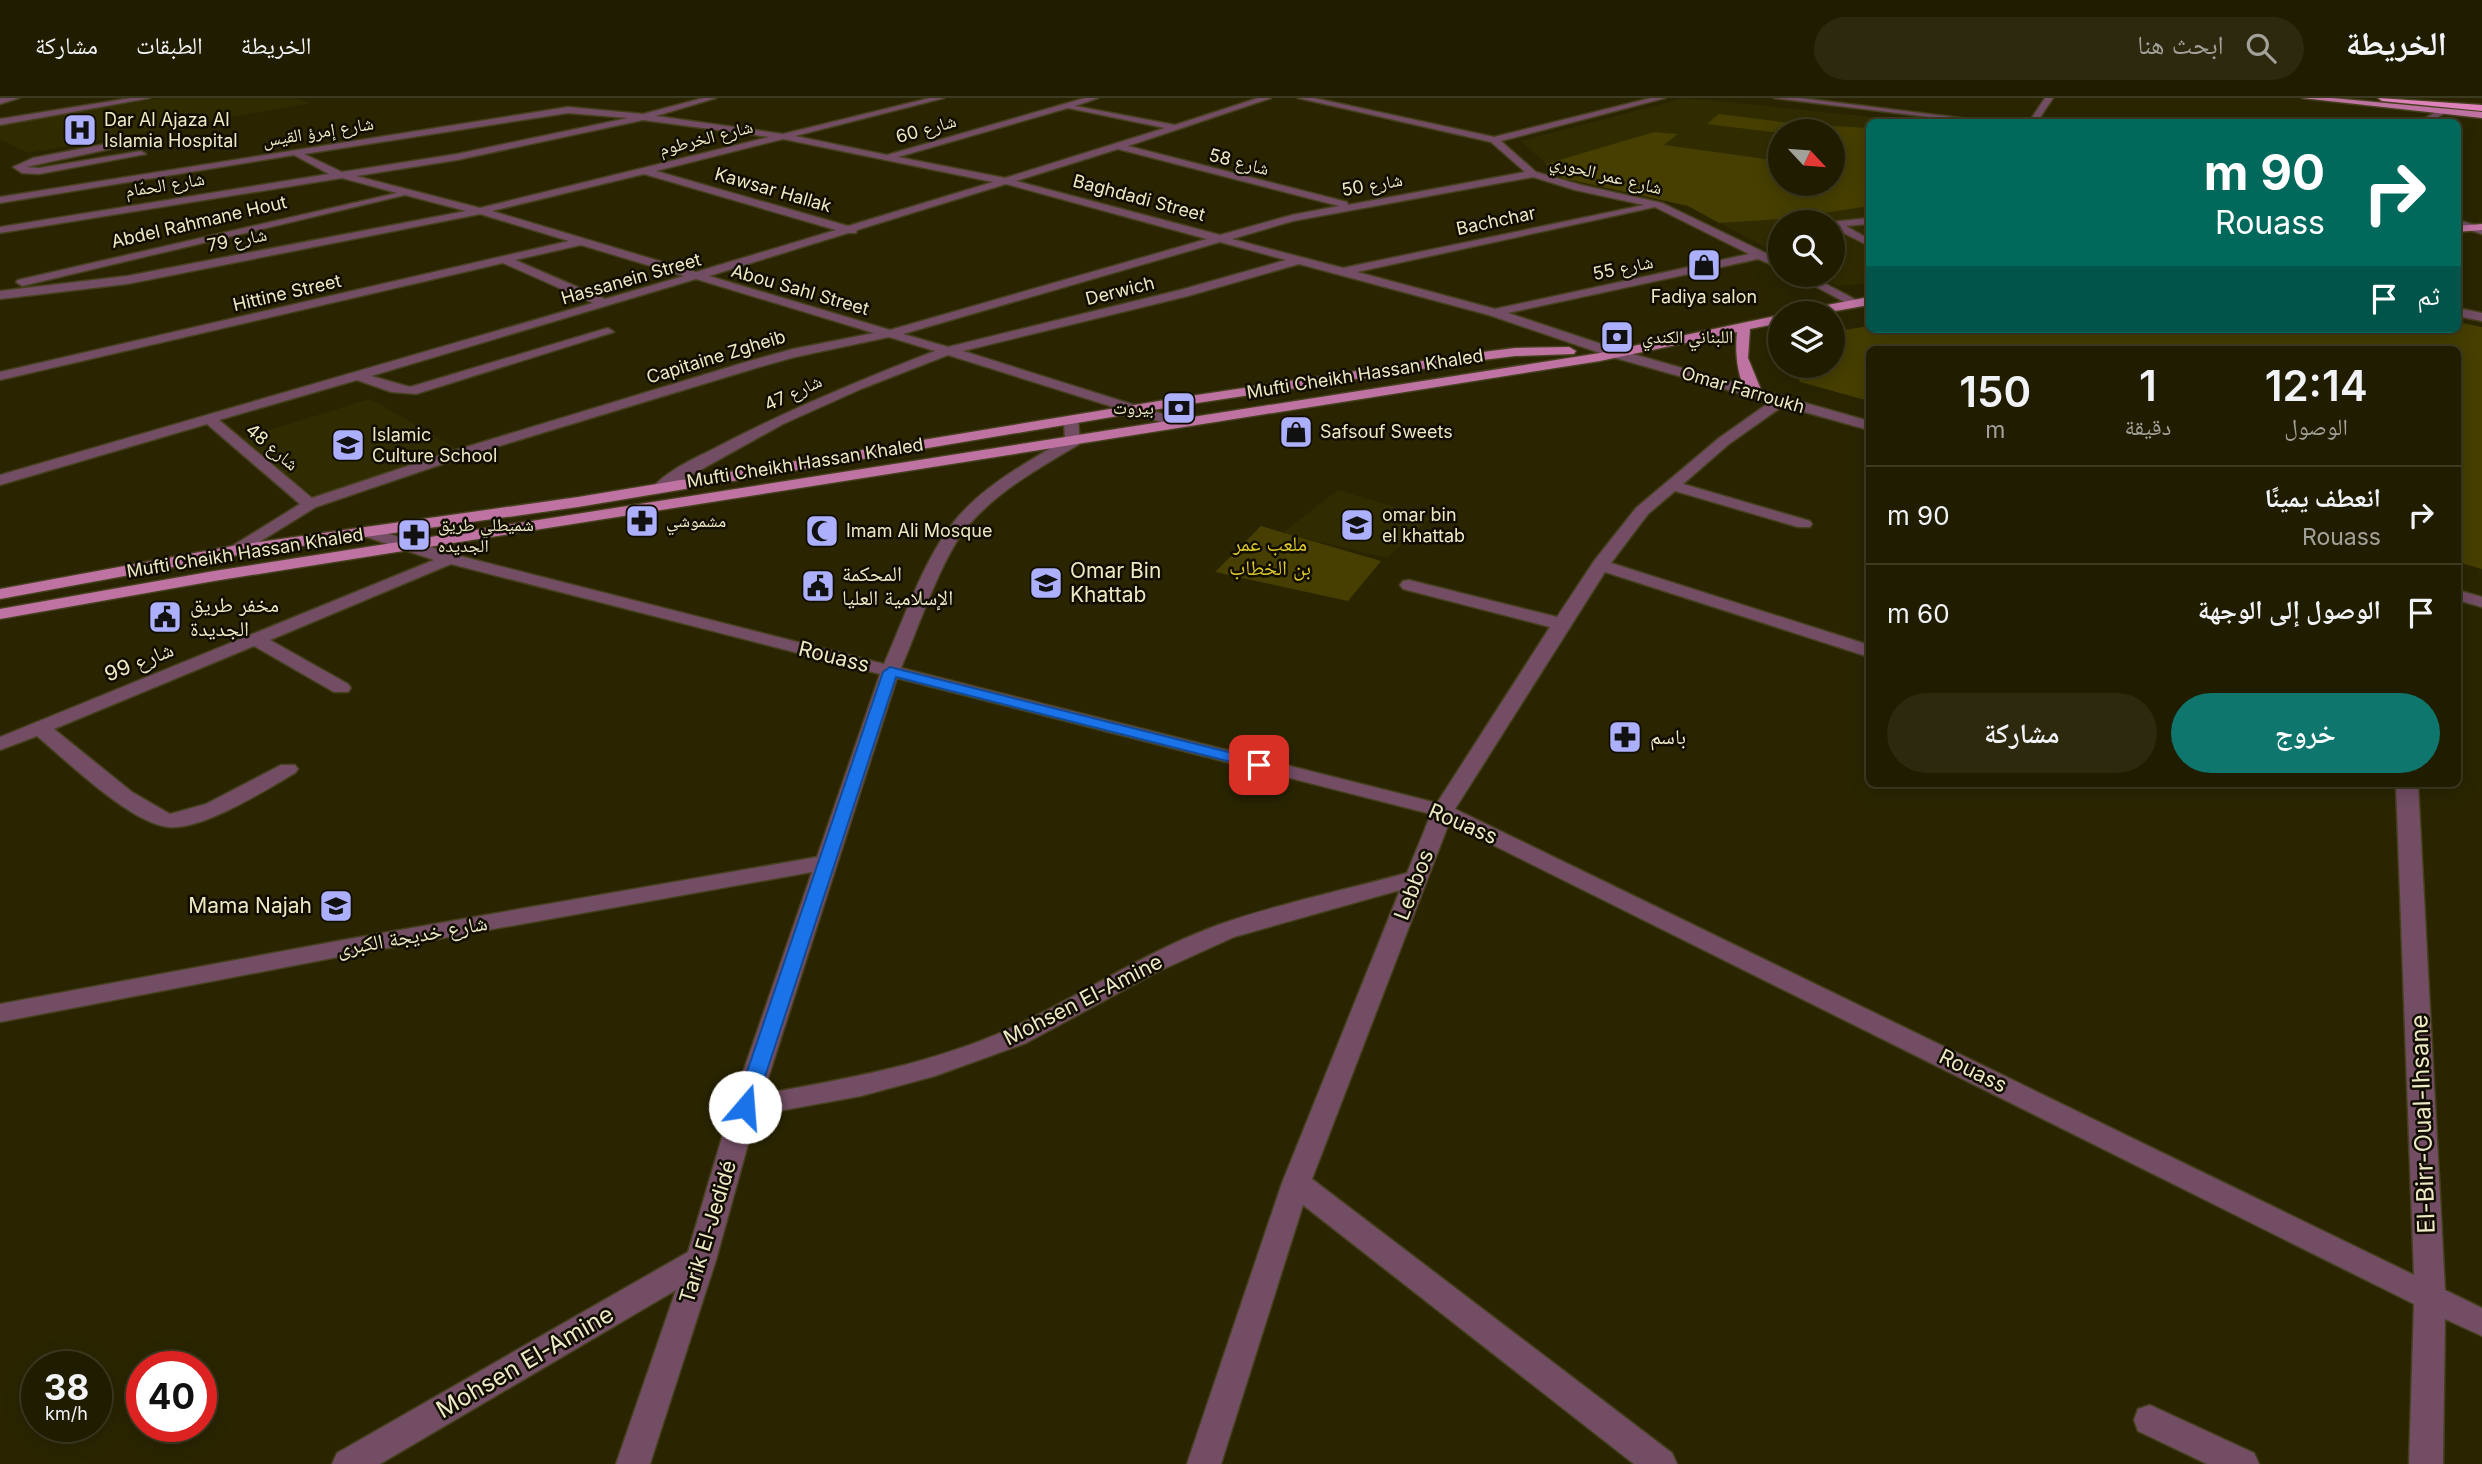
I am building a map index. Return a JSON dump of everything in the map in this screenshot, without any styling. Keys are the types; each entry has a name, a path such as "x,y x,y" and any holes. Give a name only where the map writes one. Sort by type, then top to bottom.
{"highway":[{"path":"2382,98 2482,108"},
{"path":"2440,98 2482,102"}],"main road":[{"path":"2306,98 2482,115"},
{"path":"2461,229 2479,229"},
{"name":"Mufti Cheikh Hassan Khaled","path":"0,594 238,550 661,487 1072,431 1177,423 1616,354 1768,321"},
{"path":"1744,326 1741,358 1755,393"},
{"name":"Mufti Cheikh Hassan Khaled","path":"0,614 214,576 643,508 1072,431 1137,409 1515,352 1616,354"}],"street":[{"path":"0,101 15,98"},
{"path":"0,121 146,98"},
{"path":"630,116 693,98"},
{"path":"336,174 457,157 643,117 712,98"},
{"name":"شارع الخرطوم","path":"480,211 940,98"},
{"name":"شارع 60","path":"888,157 1094,98"},
{"name":"Hassanein Street","path":"0,480 852,231 1267,98"},
{"name":"شارع عمر الحوري","path":"1302,98 1494,140 1533,174 1579,188 1658,205 1768,259"},
{"path":"1494,140 1639,101 1661,98"},
{"path":"1778,98 1963,119"},
{"path":"2035,119 2049,98"},
{"path":"1064,106 1176,128"},
{"name":"شارع إمرؤ القيس","path":"0,200 559,111 591,110 643,117"},
{"path":"2428,119 2445,111"},
{"name":"Baghdadi Street","path":"643,117 780,136 1007,182 1493,313 1616,354"},
{"path":"116,145 33,161 18,167 29,171 141,154"},
{"name":"شارع 58","path":"1118,146 1353,207"},
{"name":"Abou Sahl Street","path":"294,152 336,174 480,211 948,351 1177,423"},
{"path":"93,162 118,180"},
{"name":"Kawsar Hallak","path":"643,170 852,231"},
{"name":"شارع الحمّام","path":"0,230 336,174"},
{"name":"شارع 50","path":"1219,238 1292,218 1533,174"},
{"name":"Abdel Rahmane Hout","path":"0,289 121,257 406,193"},
{"name":"Bachchar","path":"1342,272 1658,205"},
{"name":"شارع 79","path":"0,295 127,280 480,211"},
{"path":"1845,223 1866,221"},
{"path":"2461,224 2479,229"},
{"path":"1845,230 1866,241"},
{"name":"Capitaine Zgheib","path":"238,550 310,504 458,454 793,353 888,334 1219,238"},
{"name":"Hittine Street","path":"0,376 581,242"},
{"name":"شارع 55","path":"1493,313 1760,255"},
{"name":"Derwich","path":"948,351 1184,293 1299,260"},
{"path":"507,261 606,304"},
{"path":"1828,287 1862,302"},
{"path":"2461,313 2482,317"},
{"path":"359,376 391,388 411,391 608,332"},
{"name":"شارع 47","path":"661,487 710,456 788,416 948,351"},
{"name":"Omar Farroukh","path":"1616,354 1866,425"},
{"name":"Lebbos","path":"1203,1464 1296,1183 1443,811 1561,624 1642,510 1724,441 1781,401"},
{"name":"شارع 48","path":"209,419 310,504"},
{"name":"Tarik El-Jedidé","path":"633,1464 701,1260 745,1107 890,672 943,552 960,525 1072,431"},
{"path":"1671,485 1804,524"},
{"name":"Rouass","path":"367,532 450,559 1443,811 2482,1323"},
{"name":"شارع 99","path":"0,744 450,559"},
{"path":"1601,565 1866,650"},
{"path":"1409,585 1561,624"},
{"path":"2461,596 2482,602"},
{"path":"257,640 341,688"},
{"path":"39,727 139,806 167,821 179,820 208,809 288,769"},
{"name":"El-Birr-Oual-Ihsane","path":"2407,787 2430,1296 2426,1464"},
{"name":"شارع خديجة الكبرى","path":"0,1013 357,945 825,863"},
{"name":"Mohsen El-Amine","path":"745,1107 861,1086 926,1069 1017,1036 1148,966 1226,930 1417,878"},
{"path":"1296,1183 1660,1464"},
{"name":"Mohsen El-Amine","path":"349,1464 701,1260"},
{"path":"2150,1420 2242,1464"}],"shaded area":[{"name":"Dar Al Ajaza Al Islamia Hospital","path":"163,98 294,98 310,103 28,153 0,139 0,125"},
{"path":"1685,98 1892,119 1866,119 1866,283 1845,285 1845,210 1768,210 1768,249 1688,206 1562,178 1521,141"},
{"name":"Islamic Culture School","path":"370,399 459,450 317,499 241,439"},
{"name":"omar bin el khattab","path":"1338,490 1430,518 1387,558 1283,533"}],"green space":[{"path":"1719,114 1768,120 1768,132 1707,124"},
{"path":"1845,127 1866,128 1866,206 1844,210 1768,210 1768,220 1719,223 1688,206 1562,178 1546,164 1654,132 1678,134 1664,145 1768,159 1768,196 1845,196"},
{"path":"2461,323 2482,327 2482,569 2461,563 2461,346 1866,346 1866,400 1800,382 1798,378 1845,378 1845,330 1866,326 1866,333 2461,333"},
{"name":"ملعب عمر بن الخطاب","path":"1261,526 1381,561 1348,601 1215,572"}],"place":[{"name":"Dar Al Ajaza Al Islamia Hospital","path":"80,130"},
{"name":"Fadiya salon","path":"1704,265"},
{"name":"اللبناني الكندي","path":"1617,337"},
{"name":"بيروت","path":"1179,408"},
{"name":"Safsouf Sweets","path":"1296,432"},
{"name":"Islamic Culture School","path":"348,445"},
{"name":"مشموشي","path":"642,521"},
{"name":"omar bin el khattab","path":"1357,525"},
{"name":"Imam Ali Mosque","path":"822,531"},
{"name":"شميطلي طريق الجديده","path":"414,535"},
{"name":"Omar Bin Khattab","path":"1046,583"},
{"name":"المحكمة الإسلامية العليا","path":"818,586"},
{"name":"مخفر طريق الجديدة","path":"165,617"},
{"name":"باسم","path":"1625,737"},
{"name":"Mama Najah","path":"336,906"}],"route":[{"path":"745,1107 890,672 1259,765"}]}
